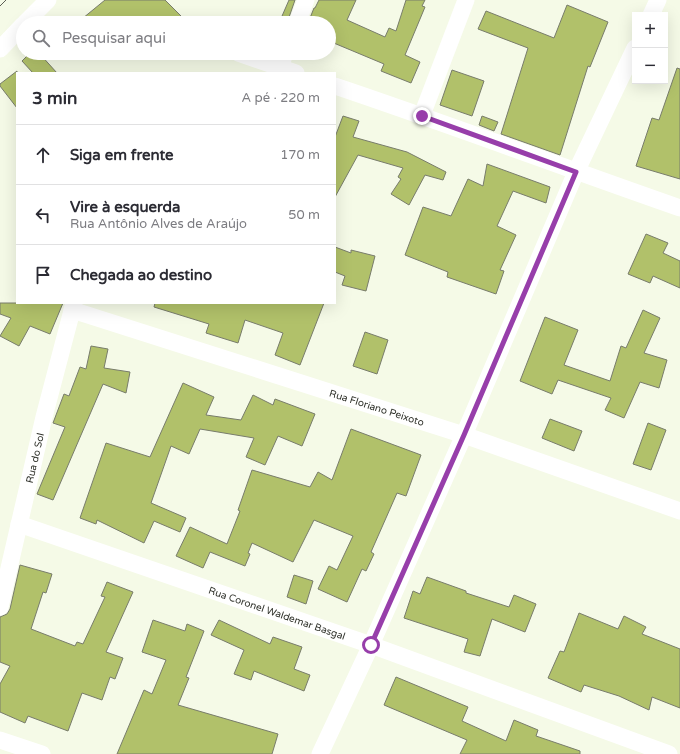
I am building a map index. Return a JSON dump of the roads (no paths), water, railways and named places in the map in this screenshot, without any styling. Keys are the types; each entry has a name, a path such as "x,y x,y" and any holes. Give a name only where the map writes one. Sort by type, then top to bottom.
{"street":[{"path":"32,16 48,0"},
{"path":"300,16 306,0"},
{"path":"422,116 466,0"},
{"path":"652,12 658,0"},
{"path":"0,49 16,33"},
{"path":"320,754 371,645 464,435 576,172 632,54"},
{"path":"283,60 295,72"},
{"path":"336,86 680,208"},
{"name":"Rua Floriano Peixoto","path":"73,307 464,435 680,511"},
{"name":"Rua do Sol","path":"0,607 44,417 73,307"},
{"name":"Rua Coronel Waldemar Basgal","path":"19,524 371,645 669,754"},
{"path":"0,740 42,754"}],"tram line":[{"path":"0,6 6,0"}]}
